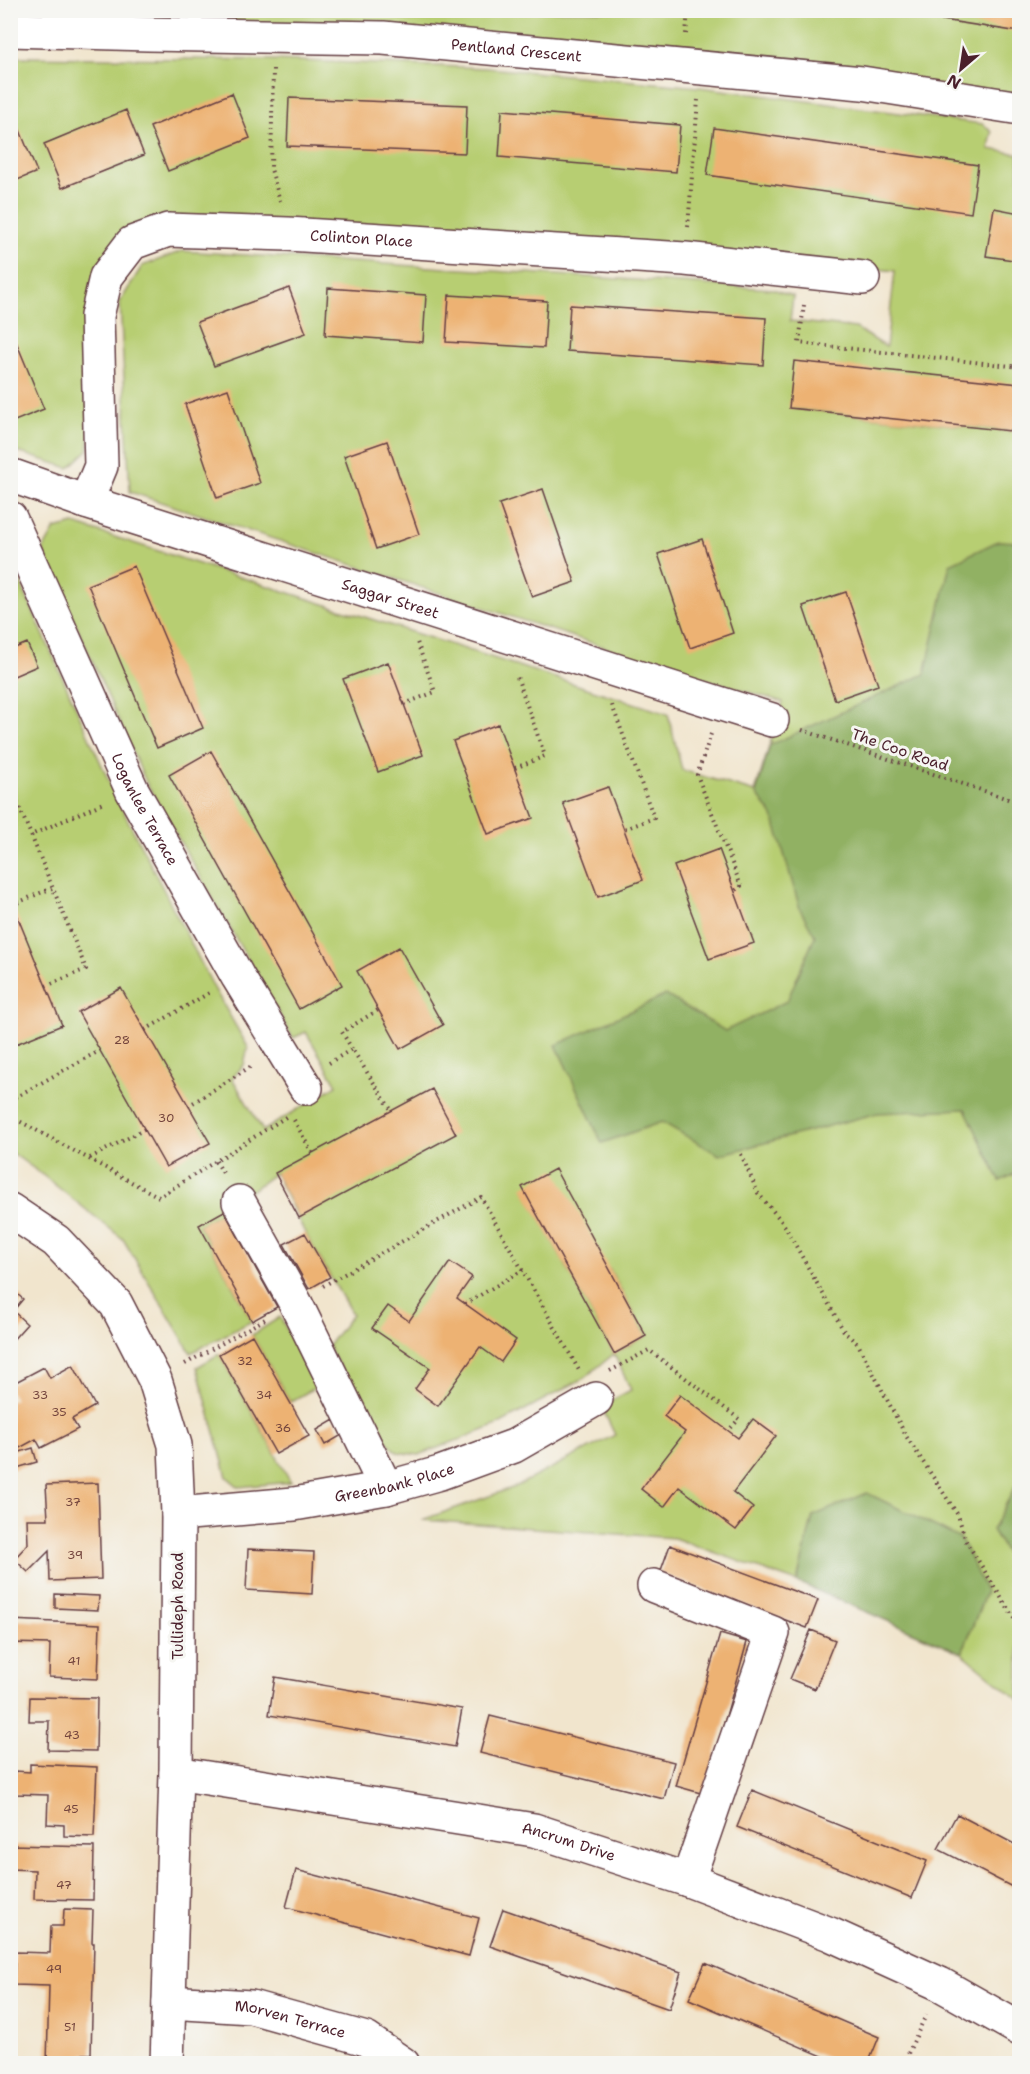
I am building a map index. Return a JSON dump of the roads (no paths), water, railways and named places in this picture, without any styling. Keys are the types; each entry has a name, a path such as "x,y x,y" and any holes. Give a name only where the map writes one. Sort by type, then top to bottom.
{"street":[{"name":"Pentland Crescent","path":"10,30 383,38 862,83 1020,108"},
{"name":"Colinton Place","path":"86,502 101,466 97,316 106,277 132,243 168,230 288,234 685,259 863,278"},
{"name":"Saggar Street","path":"13,484 86,502 772,720"},
{"name":"Loganlee Terrace","path":"10,518 132,790 238,977 304,1084"},
{"path":"239,1202 295,1302 386,1488"},
{"name":"Tullideph Road","path":"10,1210 56,1241 116,1304 155,1380 175,1445 178,1514 176,1773 167,2064"},
{"name":"Greenbank Place","path":"178,1514 294,1504 386,1488 440,1473 514,1446 591,1391"},
{"path":"654,1586 773,1633 688,1881"},
{"name":"Ancrum Drive","path":"176,1773 534,1830 688,1881 830,1934 940,1984 1020,2029"},
{"name":"Morven Terrace","path":"169,2002 251,2007 366,2039 403,2064"}]}
